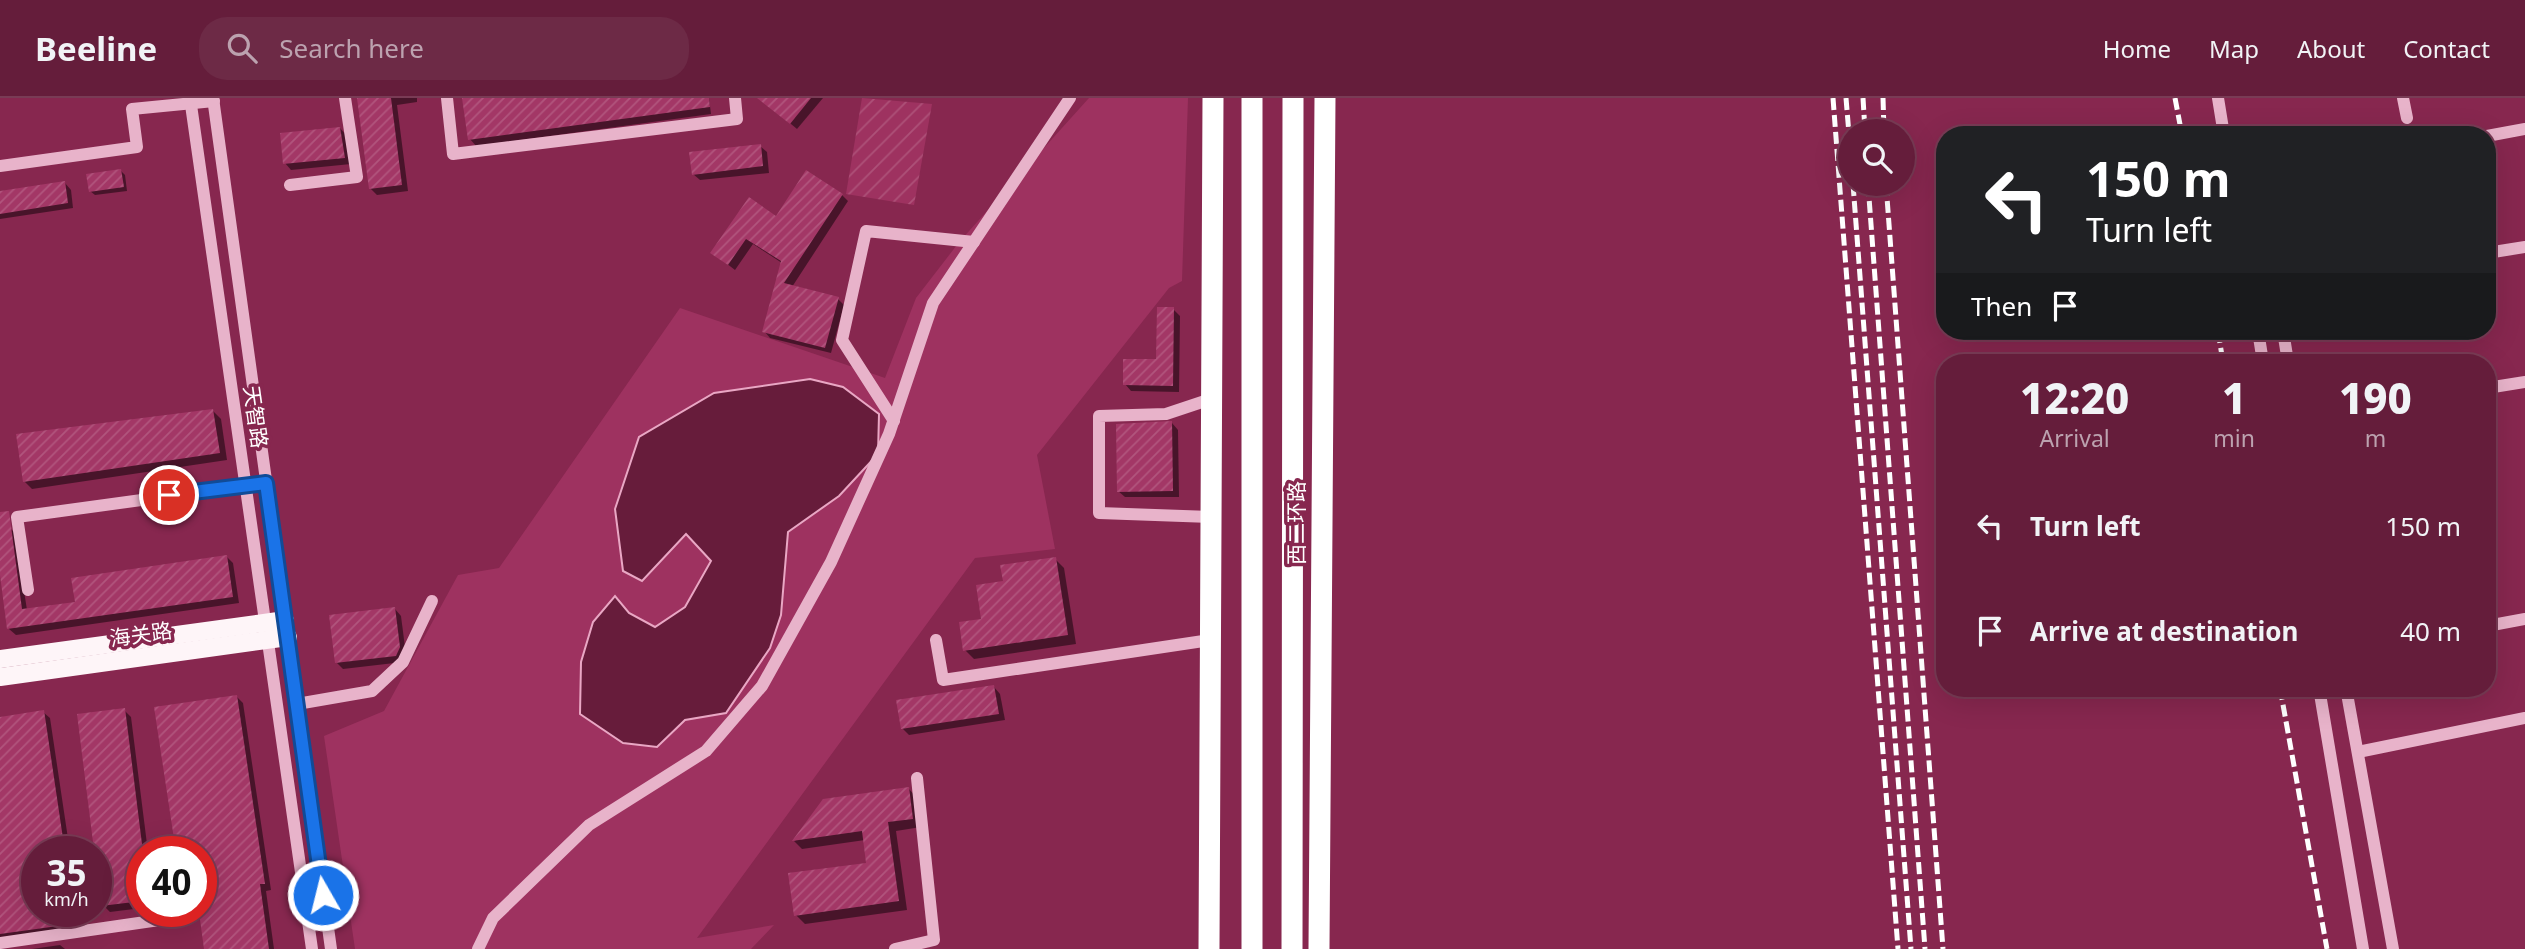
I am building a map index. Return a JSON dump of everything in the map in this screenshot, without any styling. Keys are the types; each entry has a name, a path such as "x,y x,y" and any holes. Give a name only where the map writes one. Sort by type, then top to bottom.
{"highway":[{"path":"1209,949 1213,98"},
{"path":"1252,98 1252,949"},
{"name":"西二环路","path":"1292,949 1293,98"},
{"name":"西二环路","path":"1319,949 1325,98"}],"main road":[{"name":"海关路","path":"0,659 286,629"},
{"name":"海关路","path":"0,677 267,631"}],"street":[{"path":"290,185 357,177 345,98"},
{"path":"447,98 453,154 737,119 735,98"},
{"path":"478,949 492,918 589,825 706,751 762,686 831,562 894,421 933,303 1070,98"},
{"path":"2218,98 2223,126"},
{"path":"2403,98 2407,118"},
{"path":"0,166 136,147 131,104 214,99"},
{"name":"天智路","path":"214,99 331,949"},
{"name":"天智路","path":"190,100 312,949"},
{"path":"2496,134 2525,129"},
{"path":"894,421 842,340 866,231 974,243"},
{"path":"2496,252 2525,247"},
{"path":"2496,387 2525,382"},
{"path":"1211,399 1166,414 1099,416 1100,513 1211,517"},
{"path":"28,590 17,517 266,483"},
{"path":"297,705 372,691 403,662 432,601"},
{"path":"2496,624 2525,619"},
{"path":"936,640 943,680 1210,640"},
{"path":"2321,697 2364,949"},
{"path":"2348,697 2393,949"},
{"path":"2358,752 2525,718"},
{"path":"895,949 934,940 916,778"},
{"path":"0,943 126,925"}],"shaded area":[{"path":"862,98 932,104 914,205 846,194"},
{"path":"1089,98 1188,98 1182,281 1169,288 1037,455 1055,549 975,558 697,938 774,925 751,949 355,949 324,736 384,711 458,575 499,568 680,308 885,378 916,298 960,241"},
{"path":"810,379 843,387 879,414 878,454 839,496 788,532 781,615 770,648 726,713 685,720 657,747 623,743 580,714 581,662 593,622 615,596 629,613 655,627 685,607 711,561 686,534 642,581 623,571 615,509 639,437 714,393"}],"building":[{"path":"357,98 391,98 402,185 369,189"},
{"path":"462,98 709,98 710,107 468,140"},
{"path":"757,98 811,98 790,124"},
{"path":"340,127 345,158 283,164 280,133"},
{"path":"761,144 763,166 692,175 689,152"},
{"path":"121,169 124,187 89,192 86,174"},
{"path":"806,170 843,194 784,283 839,297 825,348 762,332 781,261 746,239 728,265 710,253 749,197 776,216"},
{"path":"65,181 68,203 0,214 0,191"},
{"path":"1157,307 1174,307 1173,386 1123,385 1123,359 1156,359"},
{"path":"213,409 220,453 23,482 16,434"},
{"path":"1172,421 1173,491 1117,492 1116,424"},
{"path":"9,511 22,609 75,602 71,578 227,555 233,597 7,629 0,575 0,512"},
{"path":"1056,557 1068,635 963,651 959,622 981,619 976,585 1003,581 1000,565"},
{"path":"395,607 400,647 396,656 335,663 329,615"},
{"path":"994,685 999,714 901,729 896,700"},
{"path":"237,695 265,884 260,884 269,949 204,949 201,927 217,927 217,836 174,836 154,707"},
{"path":"125,708 141,836 126,836 126,903 112,905 112,836 92,836 77,714"},
{"path":"44,710 63,836 21,836 21,927 51,927 0,934 0,717"},
{"path":"909,787 913,819 888,822 899,901 794,916 788,873 866,863 862,831 792,841 823,799"}],"railway":[{"path":"1833,98 1898,949"},
{"path":"1846,98 1848,119"},
{"path":"1863,98 1864,119"},
{"path":"1883,98 1884,119"},
{"path":"2175,98 2180,126"},
{"path":"1854,196 1911,949"},
{"path":"1869,196 1925,949"},
{"path":"1887,196 1943,949"},
{"path":"2219,340 2222,354"},
{"path":"2282,697 2327,949"}],"route":[{"path":"169,495 266,483 323,895"}]}
